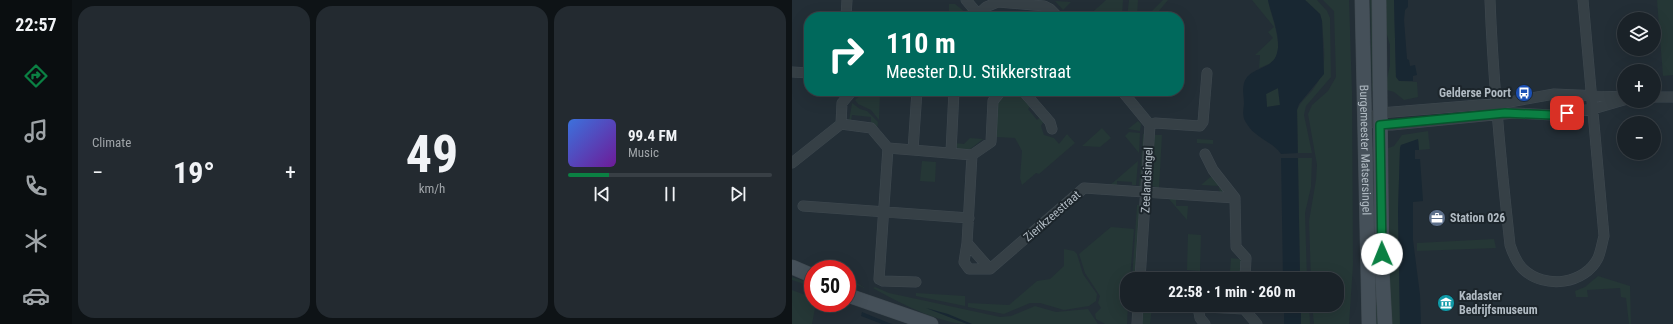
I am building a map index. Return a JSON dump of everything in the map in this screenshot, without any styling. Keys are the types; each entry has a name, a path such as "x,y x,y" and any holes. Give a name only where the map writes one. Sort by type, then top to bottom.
{"main road":[{"name":"Burgemeester Matsersingel","path":"1362,0 1369,324"},
{"name":"Burgemeester Matsersingel","path":"1379,0 1382,269 1385,324"},
{"path":"792,268 804,273"},
{"path":"792,274 804,279"},
{"path":"856,292 884,303 894,310"},
{"path":"856,298 883,308 894,310 931,324"}],"street":[{"path":"846,12 847,0"},
{"path":"966,0 974,12"},
{"path":"1490,0 1490,37 1510,245 1513,253 1524,270 1537,278 1553,282 1569,282 1584,272 1598,258 1603,231 1583,0"},
{"path":"981,12 992,3 998,2 1037,2 1053,12"},
{"path":"792,72 804,73"},
{"path":"1126,96 1150,125 1155,123 1200,126 1203,122 1207,73"},
{"path":"1365,120 1496,109 1554,94 1592,95 1617,98"},
{"path":"841,124 842,104 848,96"},
{"path":"914,150 917,96"},
{"path":"951,152 954,96"},
{"path":"888,148 951,152 972,155 991,142 993,101 996,96"},
{"path":"1027,96 1050,122 1052,129"},
{"path":"1661,97 1673,97"},
{"path":"1496,109 1514,113 1552,115 1593,109 1617,101"},
{"path":"792,162 841,124 871,128 888,148 879,279 883,281 916,282"},
{"name":"Zeelandsingel","path":"1141,272 1147,192 1150,125"},
{"path":"1204,154 1213,170 1235,198 1236,247 1246,258 1245,272"},
{"path":"972,155 969,218 964,262 969,269 990,269"},
{"name":"Zierikzeestraat","path":"990,269 1084,188 1235,198"},
{"path":"802,206 969,218"},
{"path":"967,243 990,269"},
{"path":"1137,324 1138,312"},
{"path":"1199,312 1200,318 1205,324"},
{"path":"1248,312 1257,324"}],"shaded area":[{"path":"1106,0 1123,0 1122,12 1093,12"},
{"path":"1129,0 1138,0 1137,12 1128,12"},
{"path":"1163,0 1168,0 1158,12 1151,12"},
{"path":"1252,0 1268,0 1278,40 1277,56 1269,64 1259,68 1260,55 1255,55 1273,38 1268,32 1274,27"},
{"path":"1305,0 1317,0 1327,11 1330,18 1331,77 1306,106 1304,115 1312,153 1298,153 1297,110 1301,103 1314,89 1323,70 1324,62 1322,21 1320,14"},
{"path":"1323,0 1349,0 1352,92 1353,265 1349,324 1314,324 1313,312 1344,312 1344,272 1311,272 1309,221 1317,165 1308,114 1312,105 1328,91 1336,77 1334,11"},
{"path":"1370,0 1372,0 1375,90 1372,91"},
{"path":"1384,0 1394,0 1396,77 1400,81 1417,82 1418,97 1404,100 1394,92 1387,90 1387,79 1390,65 1390,45 1386,32"},
{"path":"1657,0 1673,0 1673,75 1663,76 1661,51 1661,12 1658,12"},
{"path":"1055,1 1071,2 1063,10"},
{"path":"949,4 955,4 965,12 949,12"},
{"path":"1278,88 1280,105 1267,107 1266,94"},
{"path":"859,96 880,96 879,120 871,110 858,104 855,100"},
{"path":"1004,96 1024,96 1032,105 1028,109 1037,120 1042,116 1045,119 1041,126 1044,135 1054,138 1059,144 1067,134 1075,143 1039,174 1036,173 1022,185 1020,178 1022,151 1015,138 996,137 998,102"},
{"path":"852,103 860,109 867,111 878,122 877,130 871,124 871,117 852,115 851,121 849,121"},
{"path":"1138,121 1141,124 1140,131 1128,129"},
{"path":"1102,128 1111,138 1100,147 1082,146"},
{"path":"1428,131 1430,149 1419,150 1418,140 1401,145 1400,148 1398,212 1400,324 1389,324 1388,148 1394,146 1402,135"},
{"path":"1129,132 1140,133 1139,153 1125,136"},
{"path":"1143,134 1146,134 1143,182 1139,187"},
{"path":"1154,135 1162,135 1159,188 1152,186 1151,183"},
{"path":"970,138 983,139 969,150 959,149 956,147 955,143 964,144"},
{"path":"1197,139 1213,140 1213,144 1197,143"},
{"path":"1369,148 1375,148 1380,324 1376,324"},
{"path":"1298,158 1312,158 1311,187 1305,213 1307,272 1300,272"},
{"path":"922,161 936,162 935,182 920,181"},
{"path":"1138,161 1136,185 1132,185 1132,182 1117,181 1117,186 1109,186"},
{"path":"1214,174 1224,191 1220,194 1219,186 1201,185"},
{"path":"1169,199 1176,199 1176,206 1188,206 1187,220"},
{"path":"1137,205 1141,205 1136,272 1132,272"},
{"path":"1111,227 1134,229 1131,272 1120,272 1120,312 1128,312 1127,324 1105,324 1096,319 1095,314 1101,308 1098,303 1100,296 1085,273 1079,254"},
{"path":"1188,234 1201,235 1200,271 1187,270"},
{"path":"1494,239 1496,248 1417,251 1417,243"},
{"path":"1064,249 1074,251 1077,254 1083,274 1097,294 1096,301 1089,306 1064,310 1040,303 1030,303 1004,314 968,307 968,303 1009,305 1037,281 1050,279 1064,266"},
{"path":"1231,258 1240,259 1242,263 1241,272 1230,272"},
{"path":"1598,276 1630,286 1631,324 1629,324 1626,298 1621,297 1620,288 1587,290 1588,297 1576,297 1575,291 1585,287"},
{"path":"792,277 804,281 804,284 792,280"},
{"path":"856,282 865,288 857,285 856,289"},
{"path":"875,287 889,293 1000,317 1011,316 1035,306 1056,312 1088,309 1098,324 972,324 927,308 967,324 956,323 932,316 894,300 873,288"},
{"path":"792,290 804,295 804,312 814,312 812,324 792,324"},
{"path":"916,293 965,296 965,306 916,296"},
{"path":"1143,312 1151,312 1150,324 1142,324"},
{"path":"1301,312 1309,312 1310,324 1301,324"}],"water":[{"path":"1268,0 1305,0 1320,14 1322,21 1324,74 1299,104 1297,110 1300,272 1283,272 1281,154 1273,146 1250,129 1245,122 1243,114 1244,83 1250,74 1269,64 1276,56 1278,43 1276,28","holes":["1278,88 1280,105 1267,107 1266,94"]},
{"path":"1394,0 1408,0 1408,7 1405,10 1404,20 1407,59 1409,60 1410,66 1415,65 1417,75 1413,76 1413,81 1399,81 1396,77"},
{"path":"1418,139 1419,150 1415,150 1415,159 1420,159 1423,201 1413,202 1413,240 1420,295 1421,324 1400,324 1398,212 1400,148 1401,145"},
{"path":"926,308 948,314 972,324 967,324"},
{"path":"862,312 893,324 882,324 861,316"},
{"path":"1284,312 1301,312 1301,324 1284,324"}],"pier":[{"path":"1298,153 1298,158 1281,158 1281,154"}],"place":[{"name":"Gelderse Poort","path":"1524,93"},
{"name":"Station 026","path":"1437,218"},
{"name":"Kadaster Bedrijfsmuseum","path":"1446,303"}],"route":[{"path":"1382,254 1380,125 1505,113 1552,115 1567,113"}]}
